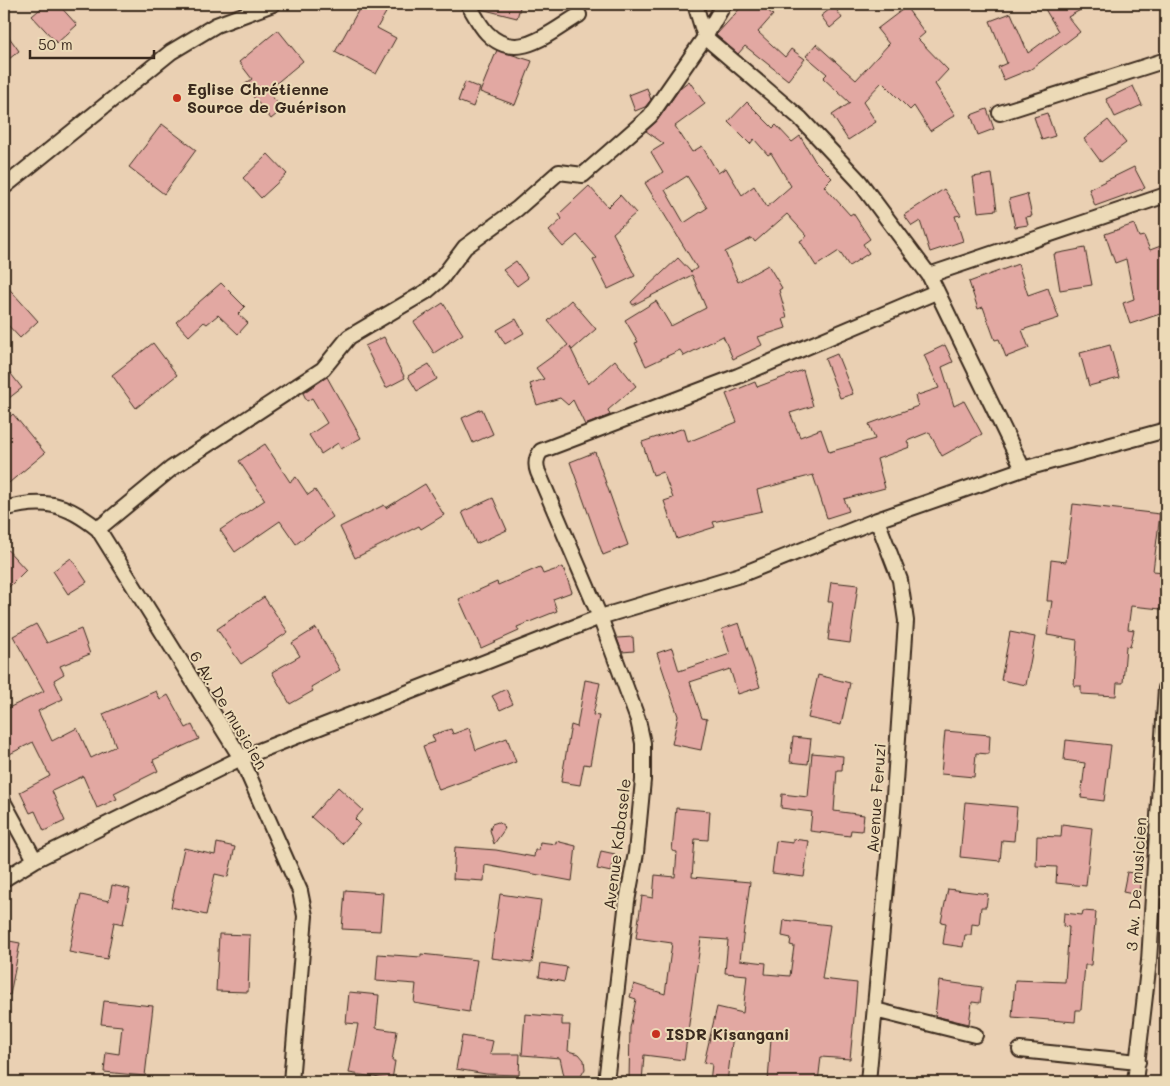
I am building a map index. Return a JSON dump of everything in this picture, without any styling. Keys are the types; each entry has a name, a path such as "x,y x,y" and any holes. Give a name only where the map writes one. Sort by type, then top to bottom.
{"street":[{"path":"4,187 171,52 216,25 273,4"},
{"path":"468,4 486,32 497,41 511,47 527,46 579,15"},
{"path":"695,4 704,37 800,118 859,181 929,275 1023,469"},
{"path":"98,529 172,468 323,369 349,337 427,291 441,279 465,248 517,209 559,172 583,175 650,116 704,37 724,4"},
{"path":"1000,113 1166,60"},
{"path":"929,275 1166,195"},
{"name":"Avenue Kabasele","path":"606,1082 627,901 636,853 643,771 643,743 638,720 600,617 538,472 536,461 541,451 738,376 936,292"},
{"path":"4,879 35,860 241,758 600,617 740,575 877,520 1023,469 1166,430"},
{"name":"6 Av. De musicien","path":"4,509 27,504 62,506 78,512 98,529 241,758 300,891 303,903 305,916 291,1082"},
{"name":"Avenue Feruzi","path":"868,1082 893,811 906,621 900,580 877,520"},
{"name":"3 Av. De musicien","path":"1135,1082 1149,961 1166,688"},
{"path":"4,802 35,860"},
{"path":"874,1010 975,1035"},
{"path":"1020,1050 1138,1062"}],"building":[{"path":"46,4 58,4 77,25 57,43 32,16"},
{"path":"362,4 391,4 377,28 396,38 376,74 335,52"},
{"path":"481,4 521,4 517,18 481,9"},
{"path":"744,4 760,4 773,15 758,32 785,57 791,49 805,59 788,80 745,46 738,54 716,35"},
{"path":"1042,4 1091,4 1068,17 1080,32 1031,69 1004,80 998,67 1007,63 990,21 1011,13 1028,53 1058,31"},
{"path":"834,6 842,18 830,28 821,16"},
{"path":"906,7 925,33 918,39 948,70 935,84 955,115 930,131 914,106 910,110 882,82 863,102 876,122 848,140 832,115 850,103 823,78 827,74 806,56 816,44 856,80 889,44 877,29"},
{"path":"4,30 19,51 4,63"},
{"path":"278,30 303,61 267,91 283,109 271,119 244,85 252,79 239,62"},
{"path":"497,50 532,61 515,105 480,92"},
{"path":"689,81 705,104 675,126 692,152 702,146 718,173 726,168 742,195 754,186 767,207 791,186 771,153 768,155 754,139 750,144 728,122 747,102 773,128 776,125 792,142 800,136 815,161 832,178 824,186 850,215 853,213 870,239 863,244 869,253 849,266 839,251 816,266 800,241 807,236 787,214 755,242 752,238 725,252 738,282 768,265 782,288 779,290 787,318 783,319 786,328 758,337 762,345 733,359 723,336 684,356 680,350 646,366 635,343 638,342 625,320 656,301 671,326 706,308 692,275 633,305 631,302 678,258 691,272 697,268 645,183 663,172 651,152 664,144 646,131 657,121 681,87","holes":["687,176 707,208 684,223 665,190"]},
{"path":"465,82 480,88 473,107 458,101"},
{"path":"1133,86 1142,105 1115,117 1106,99"},
{"path":"647,88 651,100 645,107 635,111 629,95"},
{"path":"987,109 994,129 978,135 971,115"},
{"path":"1047,113 1055,136 1042,140 1034,117"},
{"path":"1108,120 1126,143 1101,162 1084,139"},
{"path":"162,124 196,150 164,194 129,167"},
{"path":"268,154 287,174 261,198 243,178"},
{"path":"1134,167 1145,188 1095,206 1089,189"},
{"path":"992,174 997,210 978,212 973,177"},
{"path":"589,186 608,207 620,195 636,213 613,233 635,276 608,289 593,260 597,258 577,235 563,247 549,231 562,219 559,214"},
{"path":"944,189 961,215 955,216 963,241 930,252 920,221 912,226 904,215"},
{"path":"1027,194 1032,216 1026,217 1028,225 1015,227 1009,199"},
{"path":"1134,224 1139,237 1144,236 1150,250 1166,244 1166,312 1130,324 1123,303 1134,299 1126,259 1115,263 1105,234"},
{"path":"1085,248 1092,285 1060,290 1054,254"},
{"path":"516,261 528,278 517,286 503,270"},
{"path":"1018,264 1028,295 1048,288 1059,318 1022,330 1029,348 1006,357 999,339 995,340 983,307 978,309 969,282"},
{"path":"4,283 38,321 20,338 4,321"},
{"path":"221,283 245,307 238,314 248,323 238,334 218,315 207,324 204,322 189,336 176,322"},
{"path":"571,300 596,329 572,350 570,347 588,384 615,360 636,386 608,410 610,415 585,425 573,400 568,405 560,398 537,405 530,384 544,379 536,368 568,345 548,321"},
{"path":"443,303 463,334 434,353 414,322"},
{"path":"516,319 524,333 505,344 497,330"},
{"path":"384,337 405,378 386,388 365,346"},
{"path":"153,343 177,375 136,408 112,375"},
{"path":"945,345 953,362 942,367 954,406 964,401 982,434 942,456 929,432 907,441 910,447 877,459 885,488 844,499 849,511 827,518 813,475 757,490 762,511 713,522 715,527 677,539 664,501 673,498 663,472 653,475 642,442 684,428 688,442 737,422 726,394 755,382 757,387 803,370 813,406 790,413 800,437 821,429 829,452 875,439 869,424 918,406 915,396 939,388 924,355"},
{"path":"1110,345 1119,378 1089,386 1080,353"},
{"path":"837,354 853,394 840,398 825,359"},
{"path":"429,364 437,379 417,391 408,376"},
{"path":"4,365 22,388 4,402"},
{"path":"327,377 361,438 341,449 338,443 321,454 309,435 327,423 312,398 307,401 303,393"},
{"path":"482,409 493,434 473,443 462,418"},
{"path":"13,414 45,453 4,487 4,422"},
{"path":"265,444 290,482 296,477 308,495 315,490 333,517 296,544 280,521 235,552 220,530 265,500 239,461"},
{"path":"595,452 628,545 603,555 570,462"},
{"path":"425,484 444,515 421,529 419,526 355,558 340,527 384,505 386,508"},
{"path":"493,498 507,530 476,544 462,512"},
{"path":"1073,504 1160,514 1153,571 1164,572 1161,609 1131,606 1128,629 1134,630 1130,647 1126,646 1123,683 1117,683 1116,696 1081,694 1081,686 1074,686 1077,640 1047,635 1052,601 1047,601 1051,560 1066,562"},
{"path":"4,546 26,570 4,592"},
{"path":"71,558 87,582 68,594 53,571"},
{"path":"540,567 543,574 563,567 572,592 553,599 557,611 517,627 519,631 481,648 459,599 497,582 498,585"},
{"path":"831,582 858,585 850,643 828,640 833,602 828,602"},
{"path":"264,597 288,632 241,664 217,629"},
{"path":"739,623 760,687 738,694 730,669 690,682 702,718 707,719 701,750 672,744 678,716 657,653 672,648 679,671 730,654 722,629"},
{"path":"36,624 47,643 81,629 90,654 60,666 64,674 54,680 63,699 38,711 52,741 77,728 91,758 116,746 103,714 156,691 160,700 168,695 186,728 192,725 199,739 153,760 158,771 114,793 117,799 97,808 83,776 52,791 65,821 44,831 35,811 30,813 20,792 50,776 33,742 4,757 4,710 44,691 13,636"},
{"path":"316,628 340,670 311,687 313,691 290,704 272,672 300,656 292,643"},
{"path":"1010,632 1035,637 1026,685 1001,680"},
{"path":"633,637 634,651 622,652 617,638"},
{"path":"818,675 850,683 841,725 808,718"},
{"path":"585,680 600,683 593,715 599,716 590,765 584,764 580,785 561,782 571,725 577,727"},
{"path":"506,689 513,704 500,710 492,696"},
{"path":"469,728 476,750 507,738 516,762 439,790 423,746 435,742 432,735 451,729 453,734"},
{"path":"945,731 990,735 989,754 976,753 974,777 941,774"},
{"path":"793,737 811,739 808,764 790,762"},
{"path":"1066,740 1111,745 1104,801 1081,798 1085,763 1064,760"},
{"path":"812,753 843,756 842,770 837,770 834,811 864,815 862,831 851,830 850,836 810,831 812,812 781,808 782,794 808,797"},
{"path":"338,787 363,810 355,819 360,824 342,844 311,817"},
{"path":"965,802 1017,807 1014,841 1002,840 1000,861 960,857"},
{"path":"676,808 710,811 708,840 695,839 692,877 750,882 740,960 766,963 765,974 790,976 794,946 790,945 791,938 782,936 784,920 830,925 822,979 857,983 850,1059 821,1057 818,1082 768,1082 771,1038 733,1035 727,1082 710,1082 712,1064 704,1063 717,1007 743,1013 747,975 725,973 728,940 701,938 684,1060 644,1055 642,1082 629,1081 630,1028 636,999 630,997 634,984 665,994 672,943 636,938 642,896 653,898 655,875 675,877 677,852 672,851"},
{"path":"498,822 503,825 504,830 494,844 490,830 492,824"},
{"path":"1062,824 1092,828 1086,886 1056,883 1057,867 1036,866 1037,836 1061,837"},
{"path":"793,839 809,841 804,877 772,873 776,841 793,843"},
{"path":"556,841 576,846 572,881 485,865 484,881 453,879 455,847 496,850 534,857 535,850 539,850 540,842 556,844"},
{"path":"217,843 235,847 228,877 215,874 206,915 171,907 184,848 215,855"},
{"path":"601,851 615,854 611,872 597,869"},
{"path":"1127,872 1142,875 1138,895 1123,892"},
{"path":"112,885 130,889 123,924 114,922 107,959 69,952 81,895 109,901"},
{"path":"948,889 988,894 986,907 981,907 979,925 972,924 971,935 965,935 963,947 943,944 946,923 941,922"},
{"path":"345,890 383,893 380,931 342,929"},
{"path":"500,894 541,900 532,963 491,958"},
{"path":"1083,911 1096,912 1091,965 1085,965 1081,1010 1076,1010 1075,1022 1012,1017 1015,980 1065,982 1069,927 1063,926 1064,913 1082,915"},
{"path":"219,934 250,935 248,992 216,991"},
{"path":"4,940 20,943 10,995 4,994"},
{"path":"378,954 421,957 421,954 477,960 469,1012 414,1003 416,984 376,981"},
{"path":"541,963 567,967 564,982 539,977"},
{"path":"939,981 982,987 980,1003 972,1002 969,1024 935,1016"},
{"path":"349,992 379,995 376,1028 397,1031 392,1061 395,1061 392,1080 349,1073 358,1024 346,1023"},
{"path":"104,1001 153,1006 145,1076 104,1072 106,1052 119,1054 122,1026 101,1024"},
{"path":"525,1014 562,1017 562,1025 570,1025 568,1051 579,1054 584,1060 585,1069 581,1076 564,1076 560,1058 522,1055"},
{"path":"462,1036 493,1041 490,1054 520,1054 519,1075 486,1074 456,1069"}],"place":[{"name":"Eglise Chrétienne Source de Guérison","path":"177,98"},
{"name":"ISDR Kisangani","path":"656,1034"}]}
